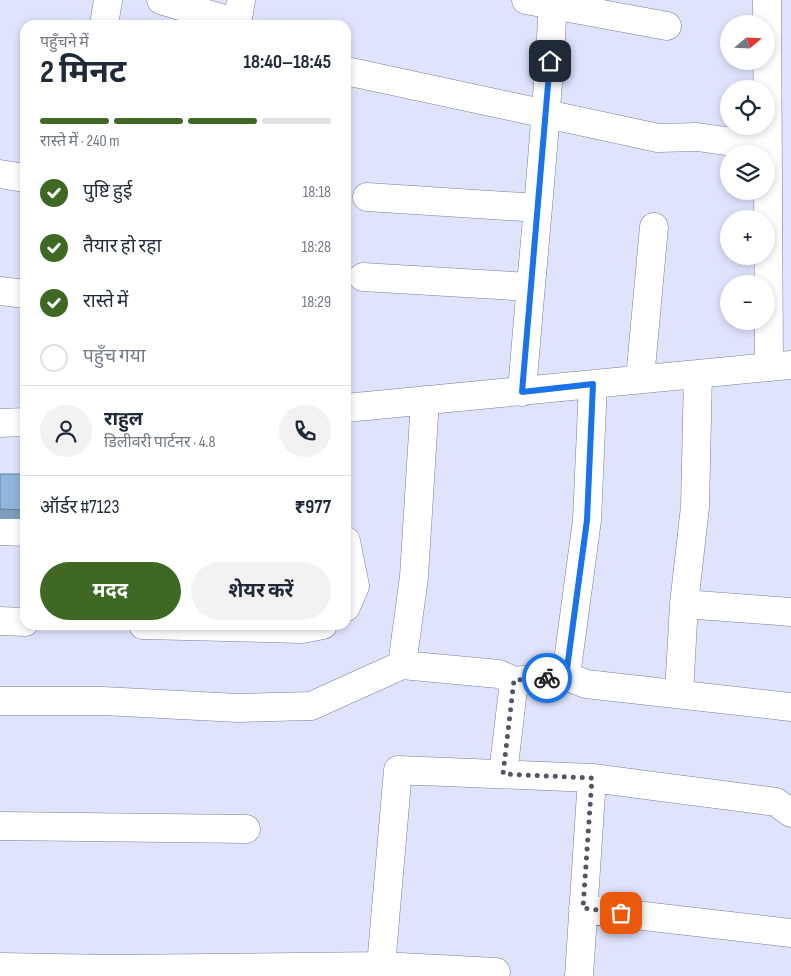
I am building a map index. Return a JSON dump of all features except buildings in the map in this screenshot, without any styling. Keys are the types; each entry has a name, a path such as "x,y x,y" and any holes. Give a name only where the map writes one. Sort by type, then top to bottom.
{"street":[{"path":"105,20 108,0"},
{"path":"161,0 238,16"},
{"path":"526,0 553,3 667,26"},
{"path":"767,0 768,145"},
{"path":"522,392 530,287 547,116 553,3"},
{"path":"351,72 547,116 658,138 697,137 754,145"},
{"path":"0,174 20,177"},
{"path":"367,197 538,208"},
{"path":"351,408 780,366 771,200"},
{"path":"640,379 654,227"},
{"path":"363,277 530,287"},
{"path":"0,290 20,293"},
{"path":"679,694 684,604 695,507 698,374"},
{"path":"566,676 587,520 593,384"},
{"path":"402,665 414,577 426,400"},
{"path":"0,423 20,422"},
{"path":"0,531 20,532"},
{"path":"351,566 355,586 351,595"},
{"path":"684,604 791,612"},
{"path":"0,621 20,622"},
{"path":"0,701 103,701 238,708 311,706 402,665 499,674 514,680 566,676 586,684 791,707"},
{"path":"503,774 514,680"},
{"path":"381,966 398,770 592,778 776,802 791,813"},
{"path":"579,976 592,778"},
{"path":"0,826 246,829"},
{"path":"583,908 791,933"},
{"path":"0,967 112,972 381,966 496,972"}],"way so far":[{"path":"547,678 514,680 503,774 592,778 583,908 621,913"}],"route":[{"path":"547,678 566,676 587,520 593,384 522,392 530,287 547,116 550,61"}]}
